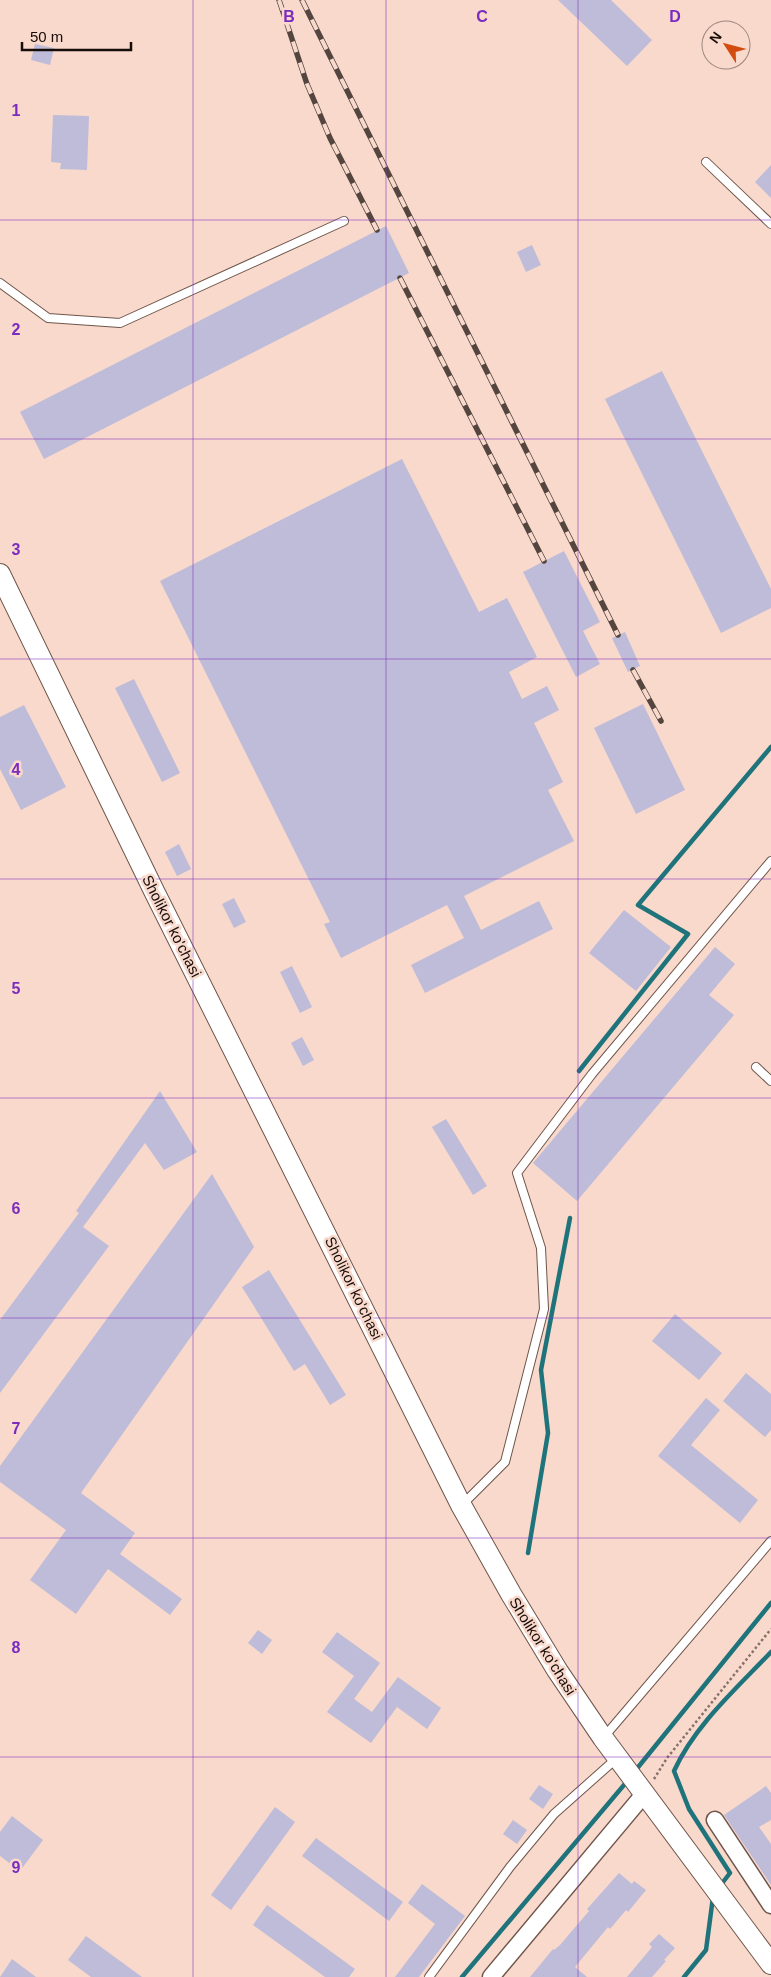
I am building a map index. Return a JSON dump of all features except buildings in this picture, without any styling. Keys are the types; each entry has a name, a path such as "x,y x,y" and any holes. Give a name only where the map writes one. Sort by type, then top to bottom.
{"street":[{"name":"Sholikor ko'chasi","path":"0,574 154,891 461,1505 516,1603 603,1738 771,1964"},
{"path":"491,1977 631,1776"},
{"path":"715,1820 771,1905"}],"lane":[{"path":"706,162 771,224"},
{"path":"0,283 48,318 120,323 344,221"},
{"path":"461,1505 506,1462 544,1309 541,1248 517,1173 592,1074 771,861"},
{"path":"756,1066 771,1081"},
{"path":"603,1738 771,1541"},
{"path":"429,1977 510,1867 554,1814 631,1776"}],"path":[{"path":"631,1776 667,1758 771,1629"}],"waterway":[{"path":"579,1071 688,934 638,905 771,747"},
{"path":"528,1553 548,1433 541,1370 570,1218"},
{"path":"635,1771 771,1603"},
{"path":"720,1886 730,1873 689,1809 674,1771 693,1738 717,1708 771,1652"},
{"path":"462,1977 629,1779"},
{"path":"684,1977 706,1950 713,1897"}],"railway":[{"path":"279,0 307,84 330,138 377,230"},
{"path":"302,0 618,635"},
{"path":"400,278 544,561"},
{"path":"633,670 661,721"}]}
